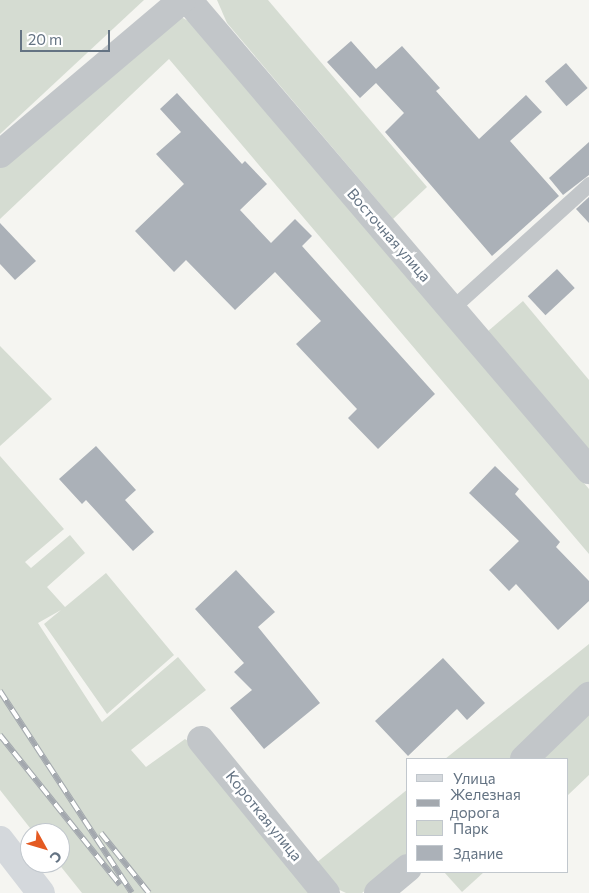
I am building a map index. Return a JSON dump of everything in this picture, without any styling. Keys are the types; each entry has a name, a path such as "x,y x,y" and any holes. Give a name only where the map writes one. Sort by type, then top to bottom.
{"main road":[{"path":"0,840 42,893"}],"street":[{"path":"0,154 182,0"},
{"name":"Восточная улица","path":"188,0 589,470"},
{"path":"525,758 589,696"},
{"name":"Короткая улица","path":"201,740 326,893"},
{"path":"378,893 406,870"}],"lane":[{"path":"452,308 589,184"}],"green space":[{"path":"0,0 144,0 0,134"},
{"path":"217,0 268,0 427,187 393,219 227,23"},
{"path":"181,17 196,25 589,489 589,554 169,59 0,219 0,162"},
{"path":"523,301 589,380 589,450 487,332"},
{"path":"0,346 52,399 0,446"},
{"path":"0,456 64,529 25,562 31,568 70,535 85,553 47,587 65,607 106,573 174,655 107,714 44,624 61,610 38,623 102,722 178,657 206,690 131,750 146,767 185,739 210,756 315,893 82,893 66,873 70,873 70,823 26,823 0,790"},
{"path":"589,644 589,685 512,758 446,758"},
{"path":"589,713 589,775 569,794 569,758 540,758"},
{"path":"406,791 406,859 362,893 346,893 329,885 316,863"},
{"path":"445,873 483,873 462,892"}],"building":[{"path":"351,41 376,69 402,46 440,88 436,91 479,139 526,95 542,112 510,141 559,196 492,256 385,132 404,113 376,83 360,98 327,62"},
{"path":"566,63 588,88 567,106 545,81"},
{"path":"177,93 242,164 245,161 267,184 240,210 271,243 295,219 312,236 302,246 435,394 378,449 348,418 357,409 296,344 321,321 275,272 235,310 186,260 174,272 135,231 184,184 156,154 181,132 160,109"},
{"path":"589,142 589,175 563,195 549,178"},
{"path":"589,197 589,223 576,209"},
{"path":"0,223 36,261 15,280 0,264"},
{"path":"557,269 575,288 545,315 528,296"},
{"path":"96,446 136,490 125,500 154,532 133,551 86,500 82,504 59,479"},
{"path":"495,466 519,489 515,494 560,542 556,547 589,581 589,601 558,630 516,584 509,591 489,570 519,541 469,493"},
{"path":"236,570 275,612 258,627 320,703 264,749 230,708 252,690 234,672 244,663 195,609"},
{"path":"443,658 485,703 467,720 457,709 408,756 375,721"}],"railway":[{"path":"0,691 132,893"},
{"path":"0,735 120,885"},
{"path":"101,833 149,893"}]}
